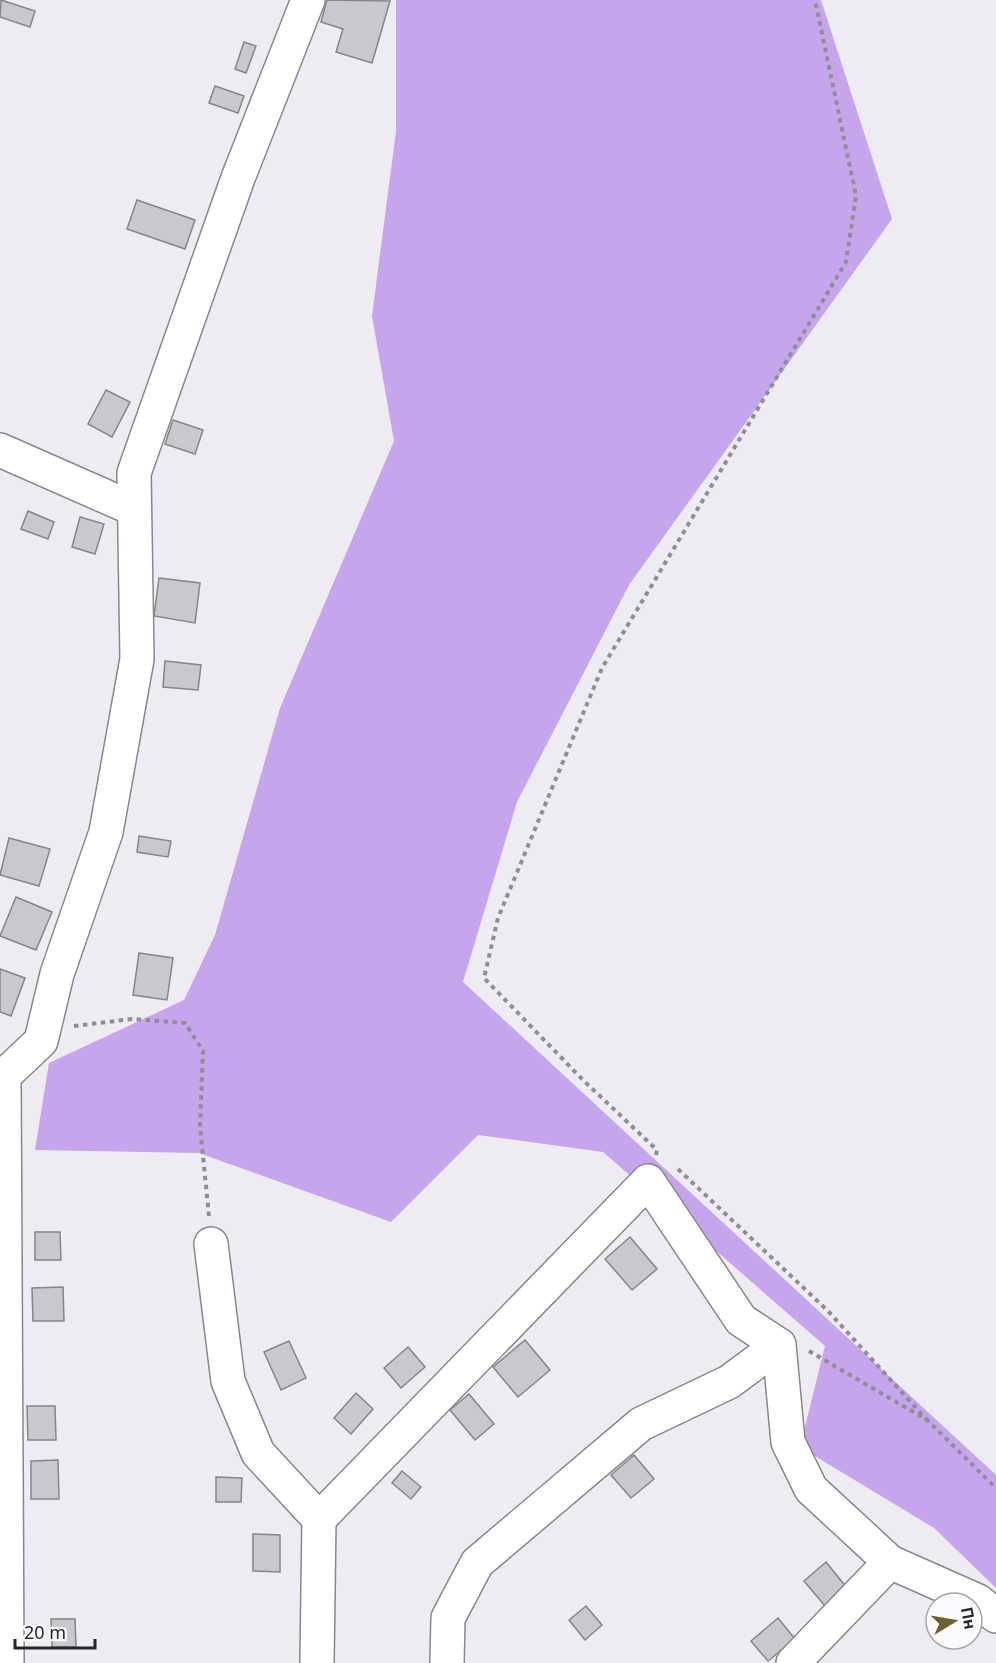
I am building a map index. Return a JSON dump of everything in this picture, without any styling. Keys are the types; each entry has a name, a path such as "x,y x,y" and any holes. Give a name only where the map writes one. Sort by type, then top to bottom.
{"street":[{"path":"7,1663 4,1076 41,1041 57,974 106,832 137,659 134,473 238,178 308,0"},
{"path":"0,450 134,509"},
{"path":"318,1519 663,1169 741,1320 779,1345"},
{"path":"211,1244 228,1380 258,1453 318,1519 317,1663"},
{"path":"779,1345 788,1442 811,1489 890,1562 978,1601 996,1616"},
{"path":"447,1663 447,1617 477,1563 641,1424 729,1382 779,1345"},
{"path":"793,1663 890,1562"}],"path":[{"path":"815,0 856,196 846,262 602,668 498,918 484,978 583,1080 657,1150 663,1169 828,1311 927,1420 996,1488"},
{"path":"44,1030 132,1019 185,1023 203,1052 200,1126 211,1244"},
{"path":"657,1150 663,1169"},
{"path":"779,1345 807,1350 927,1420"}],"shaded area":[{"path":"396,0 821,0 892,219 629,585 517,802 463,982 996,1475 996,1588 934,1528 800,1447 825,1346 603,1152 478,1135 391,1222 199,1153 35,1150 49,1063 184,1000 215,935 280,708 394,441 372,316 396,131"}],"building":[{"path":"1,0 35,11 30,27 0,17"},
{"path":"327,0 390,1 372,63 336,52 343,29 321,22"},
{"path":"244,42 256,46 246,73 235,69"},
{"path":"215,86 244,96 238,113 209,103"},
{"path":"137,200 195,220 185,249 127,229"},
{"path":"106,390 130,402 112,437 88,424"},
{"path":"173,420 203,430 195,454 165,444"},
{"path":"28,511 54,522 48,539 21,529"},
{"path":"80,517 104,524 95,554 72,547"},
{"path":"159,578 200,583 195,623 154,616"},
{"path":"165,661 201,665 198,690 163,687"},
{"path":"139,836 171,841 168,857 137,852"},
{"path":"9,838 50,849 39,886 0,875"},
{"path":"16,897 52,912 36,950 0,936"},
{"path":"139,953 173,958 167,1000 133,995"},
{"path":"0,969 25,978 11,1016 0,1012"},
{"path":"35,1232 60,1232 61,1260 35,1260"},
{"path":"630,1237 657,1269 632,1290 605,1259"},
{"path":"63,1287 64,1321 33,1321 32,1288"},
{"path":"525,1340 550,1370 518,1397 493,1367"},
{"path":"289,1341 306,1378 281,1390 264,1352"},
{"path":"408,1347 425,1367 401,1388 384,1368"},
{"path":"356,1393 373,1409 351,1434 334,1418"},
{"path":"469,1394 494,1424 475,1440 450,1410"},
{"path":"27,1406 55,1406 56,1440 28,1440"},
{"path":"634,1455 654,1479 631,1498 611,1475"},
{"path":"58,1460 59,1499 31,1499 31,1461"},
{"path":"402,1471 421,1487 411,1499 392,1483"},
{"path":"216,1477 242,1478 241,1502 216,1502"},
{"path":"253,1534 280,1535 280,1572 253,1571"},
{"path":"826,1562 847,1588 825,1606 804,1581"},
{"path":"586,1606 602,1625 585,1640 569,1620"},
{"path":"778,1618 795,1639 768,1661 751,1641"},
{"path":"51,1619 75,1619 76,1647 52,1647"}]}
